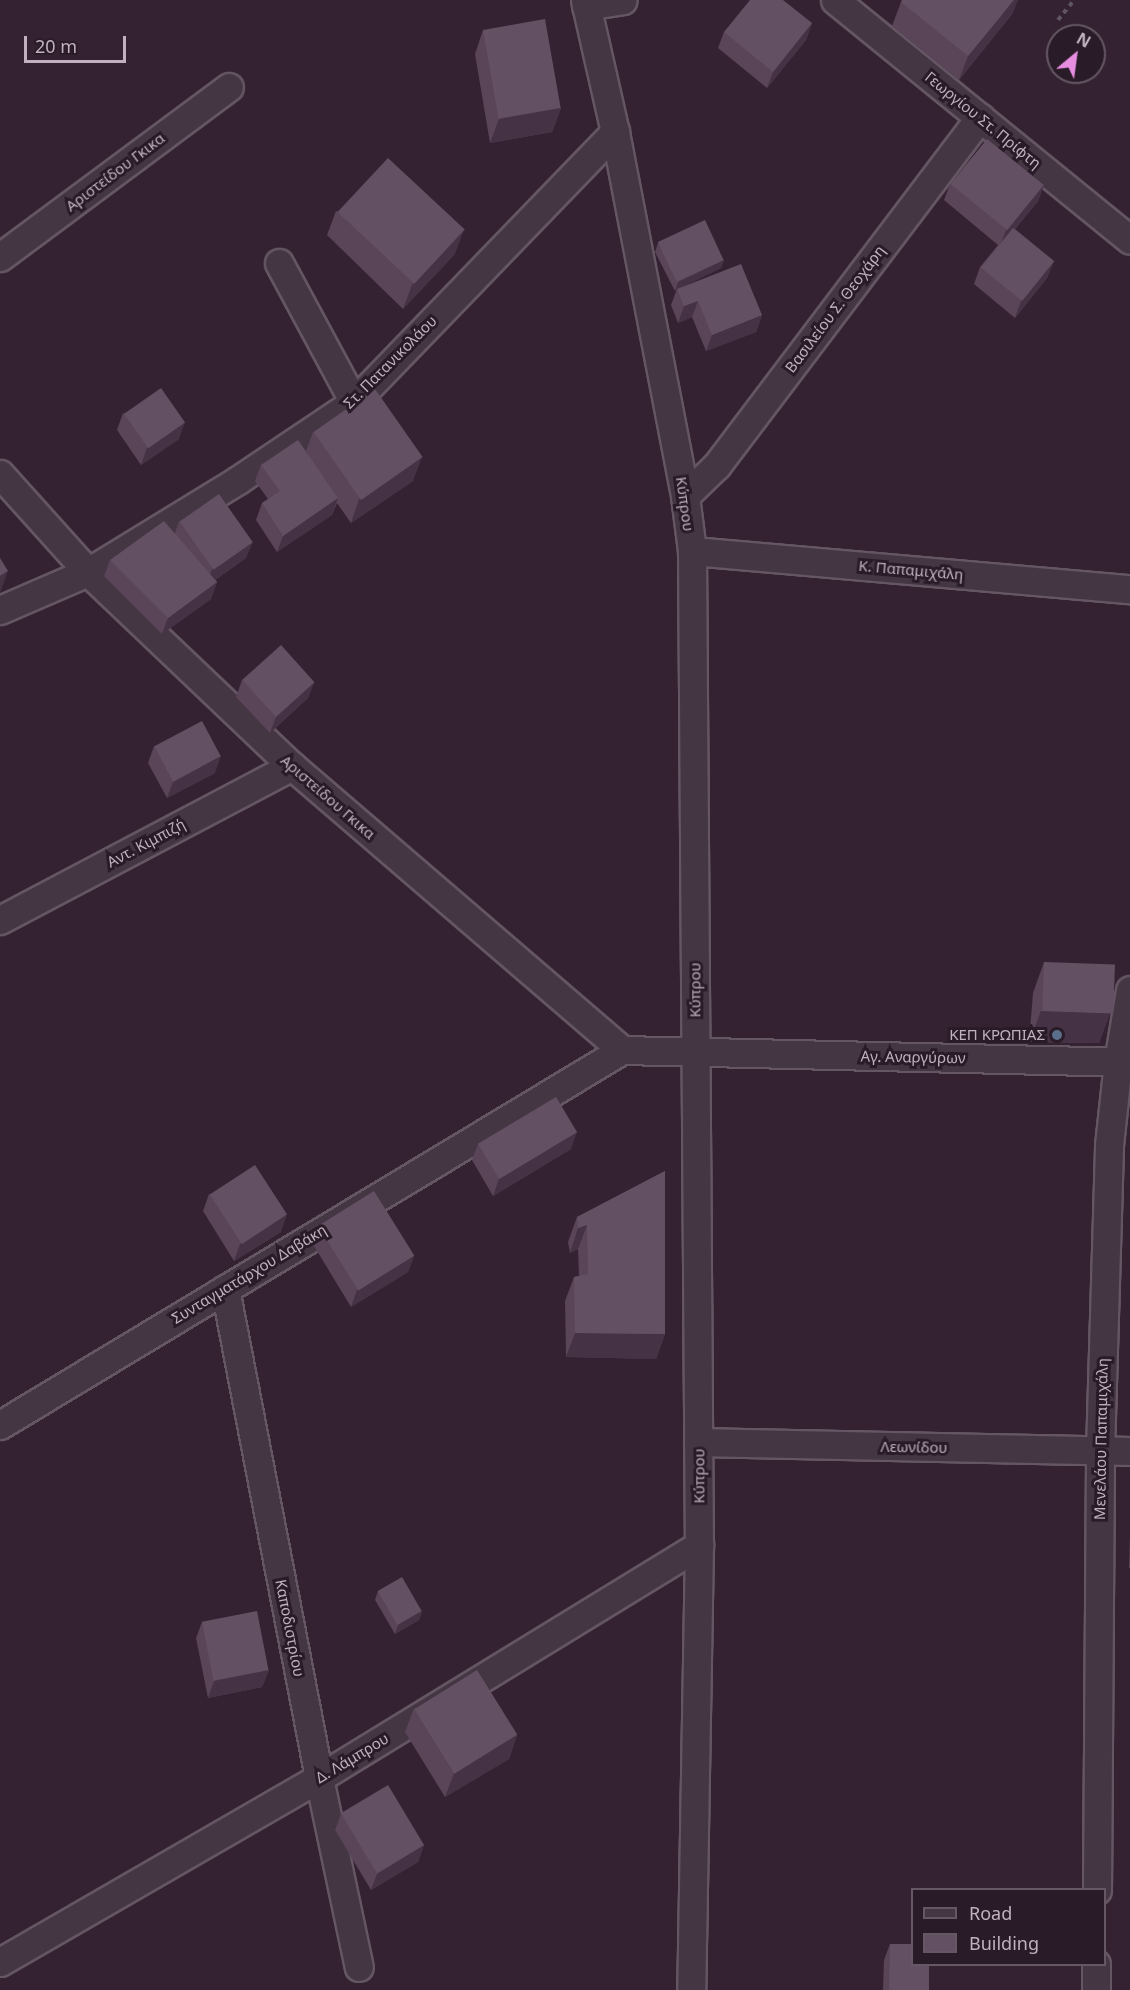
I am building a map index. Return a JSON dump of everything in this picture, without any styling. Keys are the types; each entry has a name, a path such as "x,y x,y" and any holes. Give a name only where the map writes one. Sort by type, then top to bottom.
{"street":[{"path":"586,3 623,0"},
{"name":"Γεωργίου Στ. Πρίφτη","path":"836,0 1130,240"},
{"name":"Κύπρου","path":"586,3 615,132 685,496 692,551 699,1545 691,1990"},
{"name":"Αριστείδου Γκικα","path":"0,257 230,87"},
{"name":"Βασιλείου Σ. Θεοχάρη","path":"685,496 717,465 980,117"},
{"name":"Στ. Πατανικολάου","path":"0,610 88,572 238,480 354,402 615,132"},
{"path":"279,263 354,402"},
{"name":"Αριστείδου Γκικα","path":"0,474 88,572 292,766 622,1050"},
{"name":"Κ. Παπαμιχάλη","path":"692,551 1130,589"},
{"name":"Αντ. Κιμπιζή","path":"0,920 292,766"},
{"name":"Μενελάου Παπαμιχάλη","path":"1096,1888 1100,1451 1109,1145 1124,1062 1130,990"},
{"path":"622,1050 696,1052"},
{"name":"Συνταγματάρχου Δαβάκη","path":"0,1425 622,1050"},
{"name":"Αγ. Αναργύρων","path":"696,1052 1124,1062"},
{"name":"Καποδιστρίου","path":"225,1289 319,1778 359,1967"},
{"name":"Λεωνίδου","path":"698,1442 1130,1451"},
{"name":"Δ. Λάμπρου","path":"0,1962 319,1778 699,1545"},
{"path":"1096,1966 1096,1990"}],"path":[{"path":"1058,20 1074,0"}],"building":[{"path":"750,0 783,0 812,23 773,72 724,32"},
{"path":"902,0 1014,0 968,56 901,2"},
{"path":"545,19 561,108 499,119 483,30"},
{"path":"987,139 1044,185 1007,230 950,184"},
{"path":"388,158 465,230 414,284 338,212"},
{"path":"705,220 724,260 676,282 658,242"},
{"path":"1013,228 1054,261 1022,301 981,268"},
{"path":"741,264 762,315 712,335 698,301 684,306 677,289"},
{"path":"161,388 185,422 148,448 124,414"},
{"path":"375,389 423,457 361,500 314,432"},
{"path":"298,440 338,498 283,536 262,503 280,491 261,465"},
{"path":"219,494 253,542 214,570 180,522"},
{"path":"164,521 217,582 168,618 110,560"},
{"path":"0,558 8,571 0,576"},
{"path":"281,645 314,682 276,717 242,680"},
{"path":"202,721 221,756 173,782 154,746"},
{"path":"1044,962 1115,964 1113,1013 1042,1011"},
{"path":"556,1097 577,1132 499,1179 478,1144"},
{"path":"255,1165 287,1214 242,1244 210,1194"},
{"path":"665,1171 665,1334 575,1333 574,1277 588,1274 587,1225 578,1228 577,1217"},
{"path":"374,1191 414,1255 358,1290 318,1226"},
{"path":"402,1577 422,1611 397,1625 378,1591"},
{"path":"257,1611 268,1670 213,1681 202,1622"},
{"path":"477,1670 517,1734 455,1774 414,1709"},
{"path":"388,1785 424,1845 377,1873 341,1813"},
{"path":"890,1944 911,1944 911,1966 929,1966 929,1990 889,1990"}],"place":[{"name":"ΚΕΠ ΚΡΩΠΙΑΣ","path":"1057,1035"}]}
